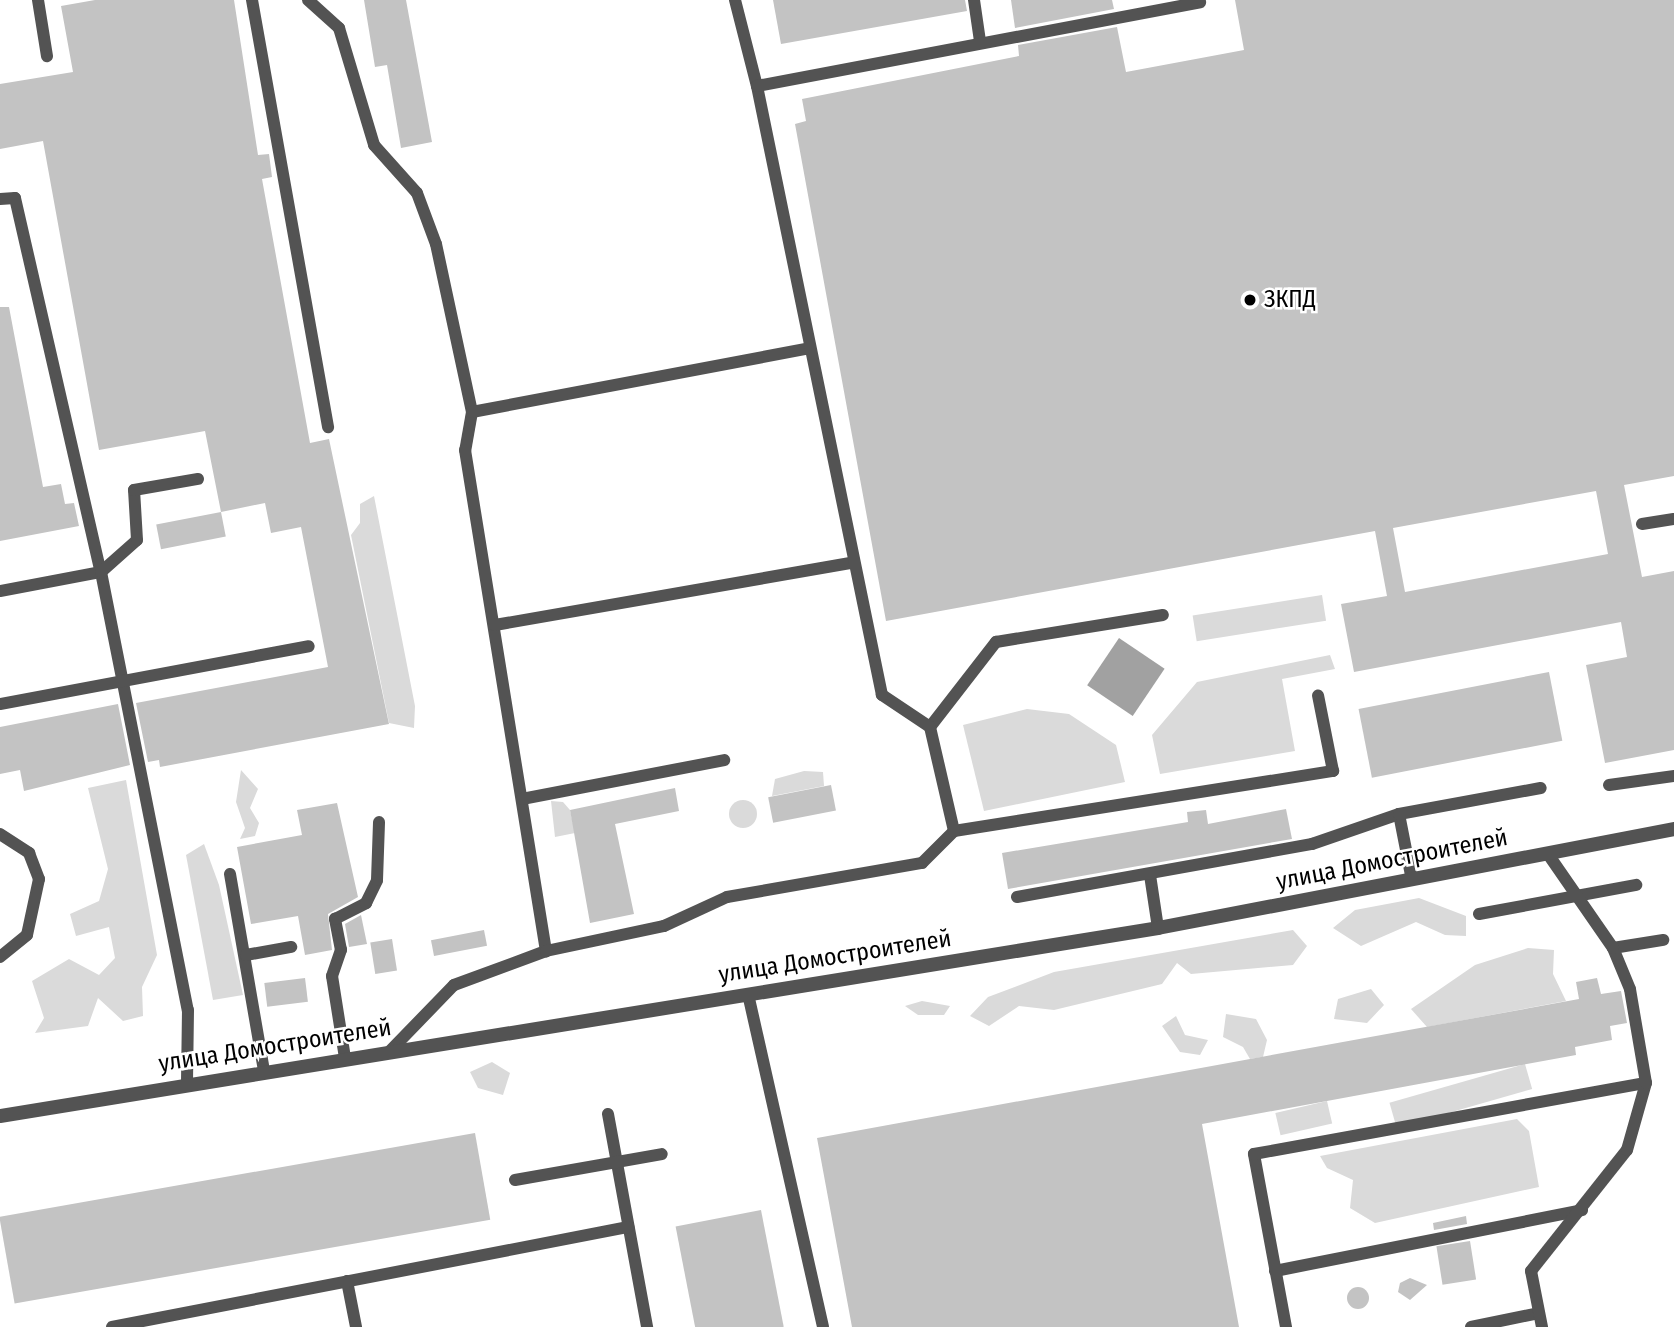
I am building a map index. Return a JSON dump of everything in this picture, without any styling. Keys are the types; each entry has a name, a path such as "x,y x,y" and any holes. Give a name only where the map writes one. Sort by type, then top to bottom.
{"street":[{"name":"улица Домостроителей","path":"0,1116 187,1083 1158,928 1674,829"}],"lane":[{"path":"38,0 47,56"},
{"path":"251,0 328,427"},
{"path":"308,0 339,27 374,145 417,193 436,244 472,412 465,450 546,951"},
{"path":"735,0 743,47 757,86 807,349 882,695 930,727 954,831"},
{"path":"974,0 980,41"},
{"path":"757,86 980,41 1200,2"},
{"path":"0,199 15,198 101,572 188,1010 187,1083"},
{"path":"472,412 807,349"},
{"path":"0,591 101,572 137,540 134,489 198,479"},
{"path":"1642,524 1674,519"},
{"path":"495,625 852,563"},
{"path":"930,727 996,642 1163,615"},
{"path":"0,704 309,646"},
{"path":"390,1051 454,985 546,951 664,926 727,897 922,863 954,831 1333,771 1318,695"},
{"path":"522,799 723,760"},
{"path":"1609,785 1674,776"},
{"path":"1017,897 1312,844 1399,814 1541,788"},
{"path":"1399,814 1412,880"},
{"path":"345,1058 332,976 341,950 335,919 366,903 377,880 379,822"},
{"path":"0,834 29,853 39,879 27,935 0,957"},
{"path":"1542,1327 1531,1271 1627,1150 1646,1083 1630,989 1613,948 1581,895 1548,853"},
{"path":"230,874 264,1071"},
{"path":"1150,875 1158,928"},
{"path":"1479,914 1636,885"},
{"path":"1613,948 1663,940"},
{"path":"246,955 291,947"},
{"path":"748,994 823,1327"},
{"path":"1286,1327 1254,1154 1646,1083"},
{"path":"608,1114 647,1327"},
{"path":"515,1180 662,1154"},
{"path":"1275,1271 1582,1210"},
{"path":"112,1327 628,1227"},
{"path":"347,1282 356,1327"},
{"path":"1471,1327 1539,1313"}],"shaded area":[{"path":"374,496 415,706 414,728 389,723 351,535 360,523 360,504"},
{"path":"1322,595 1326,621 1197,641 1193,615"},
{"path":"1119,638 1165,669 1133,716 1087,685"},
{"path":"1330,655 1335,669 1282,679 1295,751 1160,774 1152,735 1197,682"},
{"path":"1027,709 1069,714 1116,745 1125,782 984,811 963,725"},
{"path":"241,770 258,789 250,808 259,823 255,836 240,839 245,828 236,802"},
{"path":"804,771 823,772 824,786 772,796 775,779"},
{"path":"126,780 157,955 142,987 143,1016 123,1021 98,998 88,1026 35,1033 44,1018 32,981 69,959 99,975 115,958 109,927 76,936 70,914 99,901 108,869 88,788"},
{"path":"743,800 753,804 757,814 753,824 743,828 733,824 729,814 733,804"},
{"path":"551,801 563,802 570,810 575,833 555,837"},
{"path":"204,844 219,885 243,995 213,1000 186,855"},
{"path":"1419,898 1466,916 1466,936 1445,935 1416,922 1361,946 1333,928 1355,910"},
{"path":"1293,930 1307,946 1293,965 1191,974 1177,963 1162,984 1054,1010 1019,1006 989,1026 970,1016 988,997 1054,972"},
{"path":"1528,948 1554,950 1553,974 1566,1001 1427,1027 1411,1009 1475,965"},
{"path":"1371,989 1384,1005 1367,1023 1334,1019 1338,999"},
{"path":"922,1001 950,1006 944,1015 918,1015 905,1006"},
{"path":"1226,1014 1256,1019 1267,1040 1263,1057 1250,1059 1243,1047 1223,1037"},
{"path":"1176,1016 1185,1035 1208,1040 1200,1055 1180,1052 1162,1026"},
{"path":"492,1062 510,1073 503,1095 478,1088 470,1072"},
{"path":"1525,1064 1532,1089 1397,1128 1389,1103"},
{"path":"1327,1101 1332,1123 1281,1135 1275,1113"},
{"path":"1517,1119 1529,1131 1539,1187 1375,1223 1350,1208 1353,1180 1327,1168 1320,1156"}],"building":[{"path":"95,0 234,0 258,155 269,154 272,177 262,179 310,443 329,439 389,724 160,767 159,760 148,762 136,703 328,667 301,527 271,533 265,503 221,512 205,431 99,450 43,141 0,149 0,84 73,72 61,6"},
{"path":"364,0 406,0 432,142 401,148 387,65 375,67"},
{"path":"773,0 965,0 967,11 781,44"},
{"path":"1011,0 1112,0 1114,9 1015,28"},
{"name":"ЗКПД","path":"1235,0 1674,0 1674,476 1624,485 1642,577 1674,571 1674,750 1605,763 1586,665 1627,657 1621,622 1354,672 1341,604 1387,596 1375,531 886,621 795,124 806,121 802,99 1019,56 1018,45 1117,27 1126,72 1244,50","holes":["1596,491 1608,554 1405,592 1393,528"]},
{"path":"0,307 9,307 43,487 61,484 65,504 74,503 79,526 0,541"},
{"path":"221,512 226,537 161,549 156,525"},
{"path":"1549,672 1562,741 1372,778 1359,709"},
{"path":"118,704 130,765 24,791 20,770 0,774 0,727"},
{"path":"831,785 836,811 773,823 768,797"},
{"path":"675,788 679,811 615,824 634,914 590,923 570,810"},
{"path":"337,803 358,897 328,914 332,950 305,955 298,916 251,924 237,847 302,835 297,810"},
{"path":"1286,809 1292,839 1008,889 1002,853 1188,822 1187,812 1206,810 1208,824"},
{"path":"361,915 367,944 349,947 345,924"},
{"path":"484,930 487,946 434,956 431,940"},
{"path":"392,939 397,971 375,974 370,942"},
{"path":"305,978 308,1002 267,1007 264,983"},
{"path":"1597,978 1601,994 1621,991 1627,1023 1610,1026 1612,1040 1575,1047 1576,1055 1202,1124 1239,1327 852,1327 817,1138 1579,999 1576,982"},
{"path":"475,1133 490,1220 15,1304 0,1217"},
{"path":"761,1210 784,1327 695,1327 676,1227"},
{"path":"1466,1216 1467,1224 1434,1230 1433,1223"},
{"path":"1470,1241 1476,1280 1443,1285 1436,1246"},
{"path":"1410,1278 1427,1285 1410,1300 1398,1292 1400,1283"},
{"path":"1358,1287 1366,1290 1369,1298 1366,1306 1358,1309 1350,1306 1347,1298 1350,1290"}],"place":[{"name":"ЗКПД","path":"1250,300"}]}
